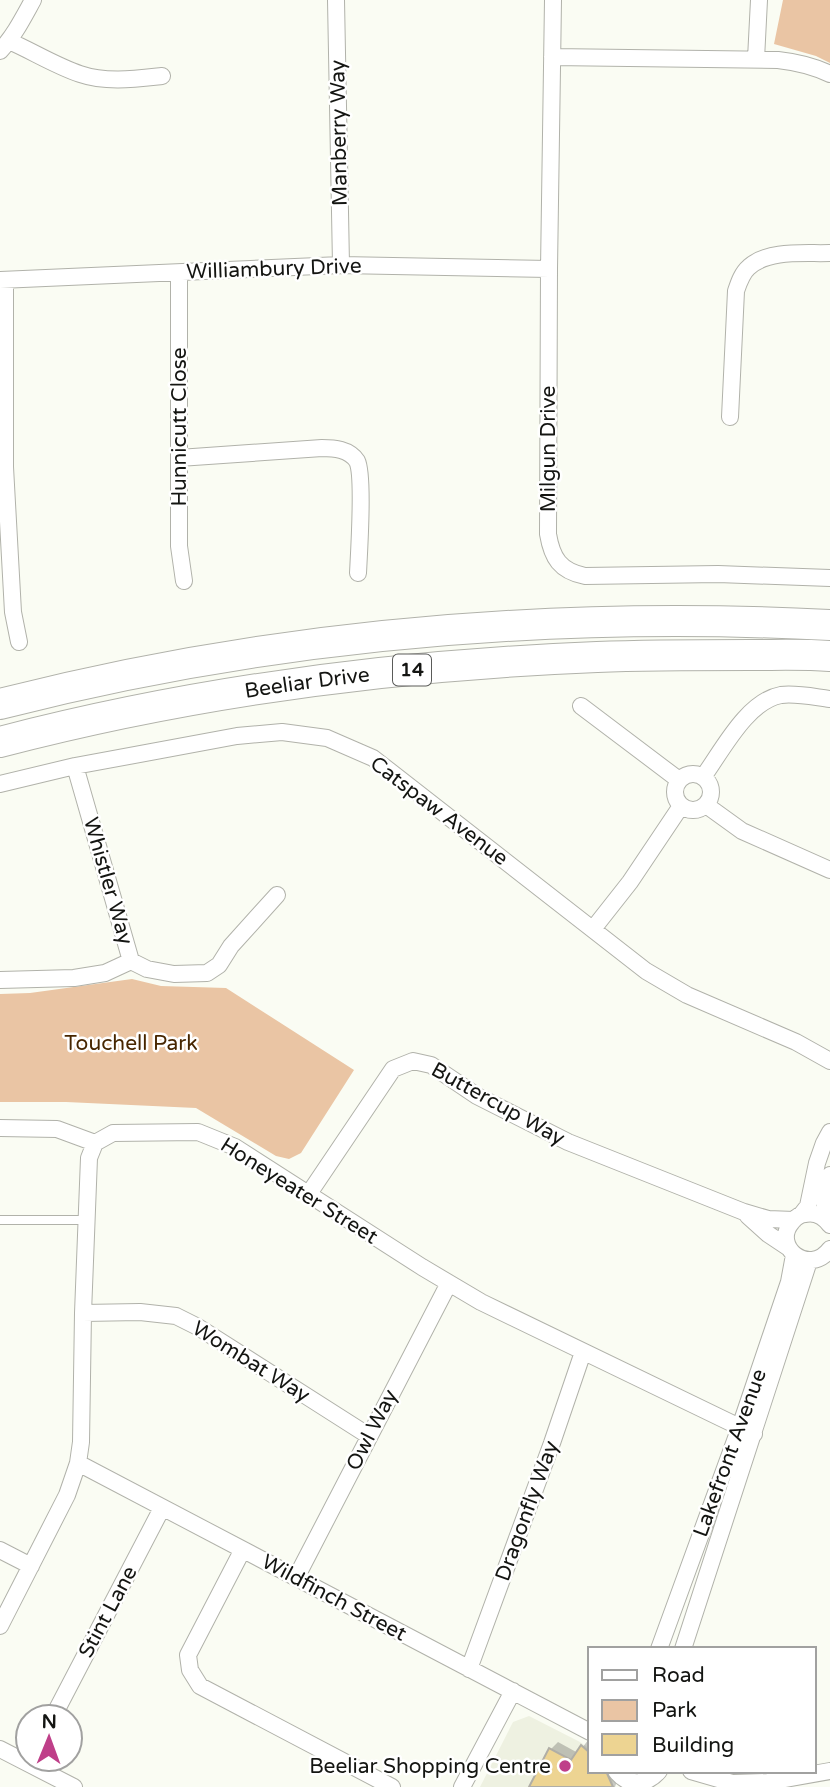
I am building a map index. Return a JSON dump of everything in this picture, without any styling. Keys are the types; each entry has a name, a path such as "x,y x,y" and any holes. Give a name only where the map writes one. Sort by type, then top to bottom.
{"highway":[{"name":"Beeliar Drive","path":"0,704 116,677 214,659 414,633 637,622 830,625"},
{"name":"Beeliar Drive","path":"0,742 202,697 389,672 509,660 659,654 830,656"}],"street":[{"path":"33,0 5,46 80,74 102,79 126,80 162,76"},
{"name":"Manberry Way","path":"336,0 341,265"},
{"name":"Milgun Drive","path":"553,0 548,534 555,560 573,573 585,576 718,574 830,578"},
{"path":"756,59 759,0"},
{"path":"552,57 756,59 796,62 830,74"},
{"path":"730,417 736,290 740,278 750,266 762,259 788,254 830,253"},
{"name":"Williambury Drive","path":"3,280 341,265 549,269"},
{"name":"Hunnicutt Close","path":"179,273 179,546 184,581"},
{"path":"3,280 3,467 13,612 19,642"},
{"path":"179,458 321,448 346,452 356,450 360,479 358,573"},
{"path":"703,777 735,731 759,704 784,694 830,699"},
{"path":"582,706 679,780"},
{"name":"Catspaw Avenue","path":"0,784 75,766 237,736 282,732 327,738 373,758 646,971 687,995 796,1042 830,1061"},
{"name":"Whistler Way","path":"75,766 131,961 147,970 174,974 207,973 219,965 231,946 277,895"},
{"path":"690,774 703,777 710,787 706,805 696,810 681,806 677,802 675,791 679,780 690,774"},
{"path":"706,805 742,831 830,870"},
{"path":"593,929 630,882 681,806"},
{"path":"0,980 74,978 105,973 131,961"},
{"name":"Buttercup Way","path":"308,1195 393,1069 413,1061 431,1065 477,1096 568,1142 744,1212 768,1219 814,1213 828,1222"},
{"path":"0,1128 57,1129 95,1143 89,1158 78,1463 67,1496 0,1626"},
{"name":"Honeyeater Street","path":"95,1143 113,1133 198,1132 235,1147 481,1302 747,1431"},
{"path":"797,1217 808,1206 817,1163 830,1132"},
{"path":"828,1222 824,1197 830,1175"},
{"name":"Buttercup Way","path":"744,1212 768,1234 797,1254"},
{"name":"Lakefront Avenue","path":"684,1647 797,1254 786,1236 790,1224 797,1217"},
{"path":"797,1254 822,1258 830,1249"},
{"name":"Owl Way","path":"296,1578 449,1283"},
{"name":"Wombat Way","path":"83,1313 140,1312 176,1317 198,1327 369,1436"},
{"name":"Dragonfly Way","path":"469,1669 583,1352"},
{"name":"Lakefront Avenue","path":"660,1647 747,1431"},
{"name":"Wildfinch Street","path":"78,1463 588,1731"},
{"name":"Stint Lane","path":"60,1703 162,1508"},
{"path":"0,1550 31,1566"},
{"path":"243,1550 188,1655 190,1670 201,1686 392,1787"},
{"path":"462,1787 513,1690"},
{"path":"698,1773 732,1783 768,1782 830,1771"},
{"path":"50,1773 74,1787"},
{"path":"618,1773 632,1785 650,1780 657,1773"}],"lane":[{"path":"0,1220 87,1220"}],"shaded area":[{"path":"529,1716 580,1742 588,1748 588,1773 612,1773 613,1787 480,1787 513,1722"}],"green space":[{"path":"783,0 830,0 830,63 816,56 774,44"},
{"name":"Touchell Park","path":"132,979 161,986 226,988 354,1070 301,1153 289,1159 276,1156 196,1108 0,1102 0,994 30,993"}],"building":[{"name":"Beeliar Shopping Centre","path":"581,1745 588,1751 588,1773 607,1773 613,1787 529,1787 549,1748 571,1760"}],"place":[{"name":"Beeliar Shopping Centre","path":"565,1766"}]}
